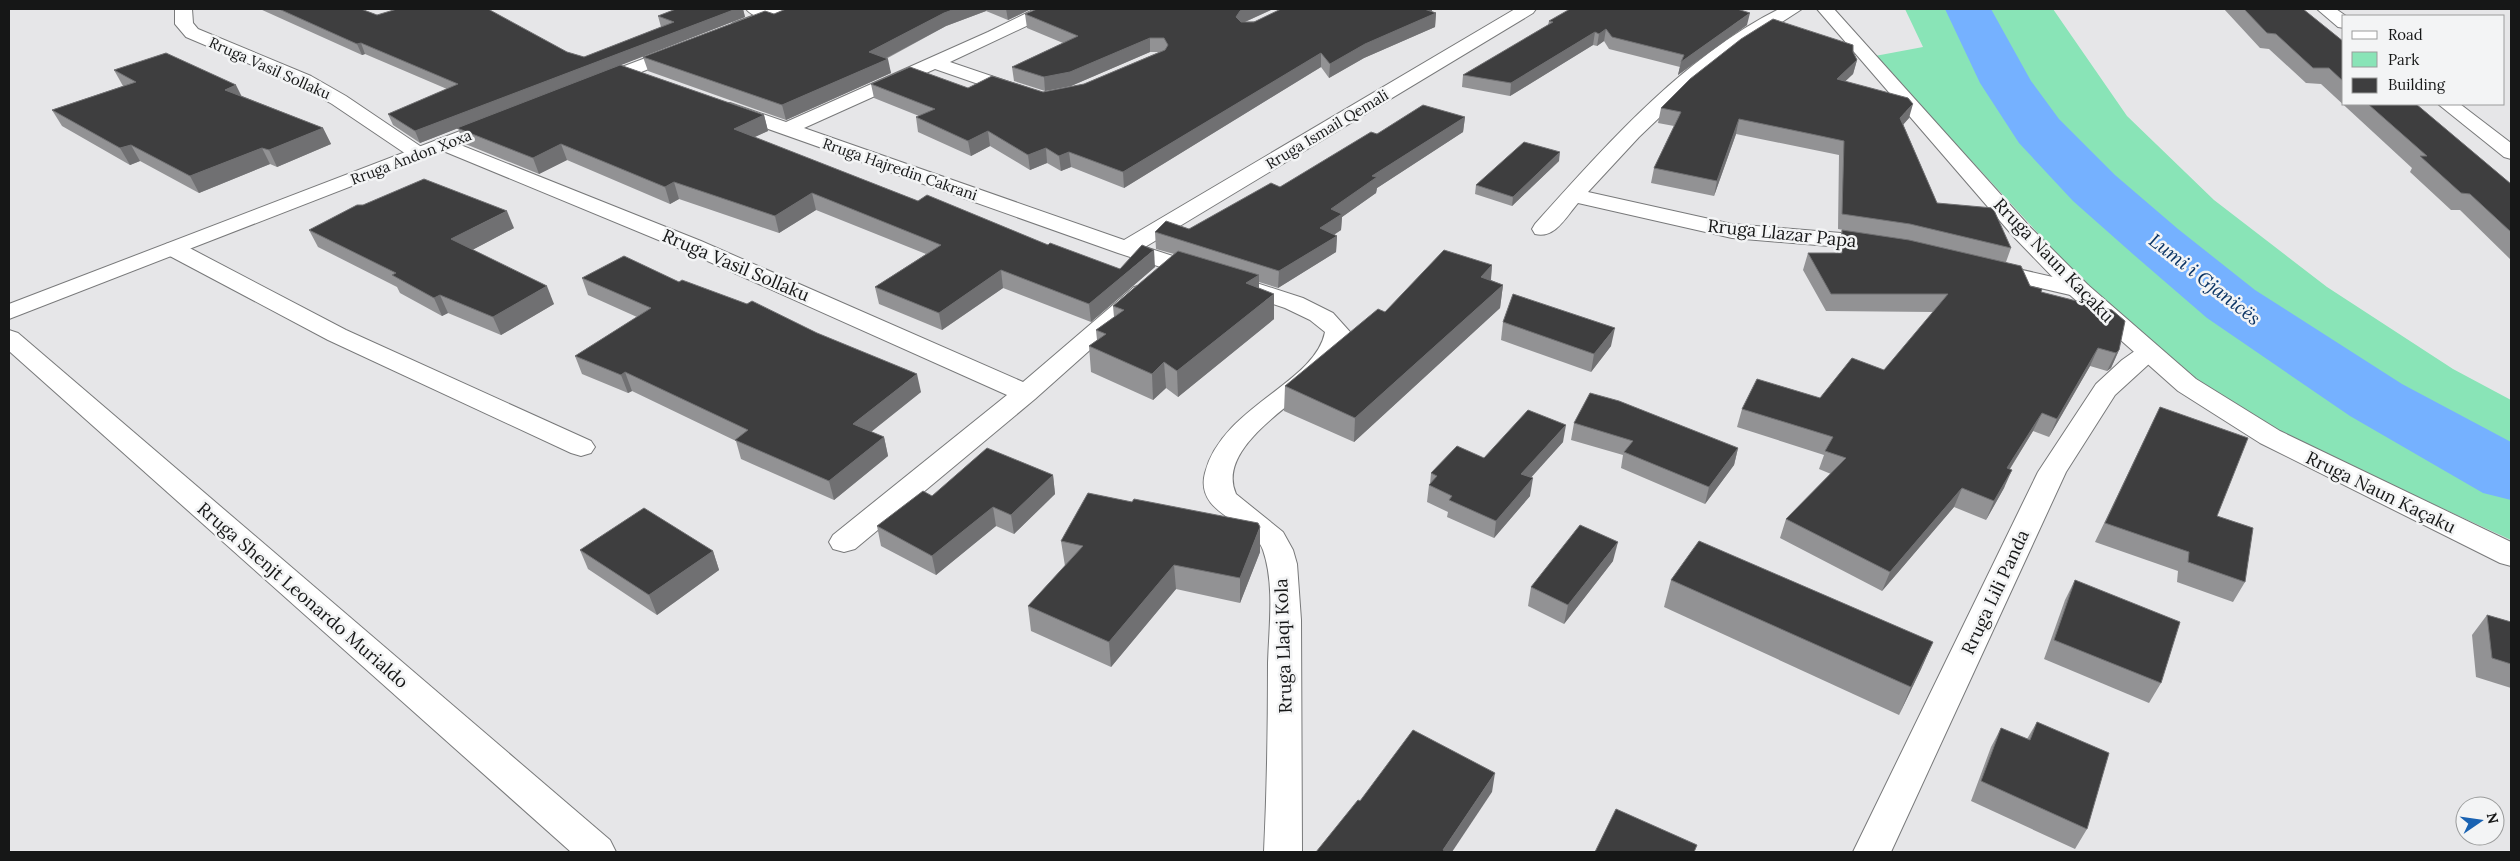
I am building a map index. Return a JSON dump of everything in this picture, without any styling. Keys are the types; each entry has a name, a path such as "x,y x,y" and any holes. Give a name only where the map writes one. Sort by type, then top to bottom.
{"street":[{"name":"Rruga Vasil Sollaku","path":"184,9 184,24 192,33 304,80 339,100 419,154"},
{"path":"786,129 934,63 1048,9"},
{"name":"Rruga Ismail Qemali","path":"1126,248 1527,9"},
{"path":"1543,229 1658,104 1746,36 1793,9"},
{"name":"Rruga Naun Kaçaku","path":"1825,9 2021,231 2079,290 2148,353 2218,406 2270,437 2511,555"},
{"path":"2325,9 2342,22"},
{"path":"579,90 707,40 771,11"},
{"path":"934,63 1037,97"},
{"path":"624,72 652,82"},
{"name":"Rruga Hajredin Cakrani","path":"714,104 1126,248 1177,263"},
{"path":"2449,105 2511,153"},
{"name":"Rruga Andon Xoxa","path":"9,312 516,116"},
{"name":"Rruga Vasil Sollaku","path":"443,144 693,246 1026,393"},
{"name":"Rruga Llazar Papa","path":"1573,195 1727,230 1756,234 1841,238 1895,246"},
{"path":"174,249 337,335 581,447"},
{"path":"844,542 1026,393 1177,263"},
{"name":"Rruga Llaqi Kola","path":"1177,263 1318,314 1332,324 1338,334 1336,347 1325,359 1306,378 1251,422 1234,442 1220,474 1219,487 1225,500 1274,538 1278,551 1287,636 1283,852"},
{"path":"1971,264 2079,290"},
{"name":"Rruga Shenjt Leonardo Murialdo","path":"9,338 597,852"},
{"name":"Rruga Lili Panda","path":"1872,852 2052,472 2104,390 2131,365 2148,353"}],"green space":[{"path":"1905,9 2053,9 2127,116 2214,200 2327,287 2453,369 2511,400 2511,540 2275,431 2212,396 2093,293 1875,56 1923,47"}],"building":[{"path":"279,9 361,9 377,15 397,9 488,9 567,52 584,57 674,22 658,16 676,9 736,9 415,131 388,114 458,84 361,43 357,44"},
{"path":"786,9 955,9 869,52 888,59 782,105 643,57 765,11 774,14"},
{"path":"1037,9 1244,9 1236,17 1241,22 1254,22 1281,9 1424,9 1436,13 1365,44 1330,64 1321,53 1123,172 1069,152 1059,156 1046,148 1028,155 988,131 968,141 916,117 935,109 871,84 910,67 968,88 992,76 1043,92 1084,84 1165,50 1168,45 1164,38 1150,38 1070,72 1044,77 1012,67 1078,36 1025,14"},
{"path":"1570,9 1737,9 1750,13 1681,62 1684,55 1612,37 1606,29 1599,34 1595,32 1511,83 1463,75 1553,22 1549,21"},
{"path":"2244,9 2303,9 2342,40 2342,80 2329,68 2313,68 2276,34 2267,33"},
{"path":"1773,19 1853,45 1853,52 1857,60 1837,79 1908,98 1913,104 1900,118 1937,203 1993,208 2011,248 1910,224 1842,214 1844,141 1739,119 1717,181 1654,168 1681,112 1661,108 1690,79 1741,39"},
{"path":"166,53 236,85 225,90 323,128 269,150 262,148 190,176 131,145 120,148 52,110 136,82 114,70"},
{"path":"620,65 764,115 734,129 918,201 927,195 1048,245 1050,243 1120,269 1142,245 1154,250 1089,304 1001,270 939,313 875,287 941,245 812,193 775,216 674,182 665,187 561,144 533,158 457,128"},
{"path":"1423,105 1465,117 1372,176 1377,177 1331,209 1342,214 1320,228 1337,236 1279,271 1155,232 1166,221 1189,229 1271,183 1280,187 1371,132 1377,134"},
{"path":"2369,105 2417,105 2511,184 2511,232 2470,194 2461,193 2420,156 2427,156"},
{"path":"1524,142 1560,152 1513,197 1476,185"},
{"path":"424,179 507,211 451,239 547,286 493,317 440,295 434,298 392,275 396,273 309,230 357,205 363,205"},
{"path":"1842,230 1909,240 2021,266 2030,286 2042,289 2041,292 2112,310 2125,321 2119,350 2116,353 2098,348 2057,419 2042,413 2007,468 2012,470 1994,501 1962,488 1890,572 1786,519 1846,458 1825,451 1833,437 1742,409 1757,379 1820,398 1852,358 1884,370 1948,294 1831,294 1808,253 1842,253"},
{"path":"1444,250 1492,265 1481,277 1503,285 1355,418 1285,386 1378,309 1385,312"},
{"path":"1178,251 1259,275 1246,283 1274,294 1177,371 1164,362 1152,374 1089,346 1106,334 1096,330 1124,310 1113,306"},
{"path":"624,256 679,282 682,280 747,304 752,301 817,333 917,374 853,424 884,437 829,481 735,440 748,430 625,372 621,375 575,356 651,308 582,278"},
{"path":"1513,294 1615,328 1594,354 1503,322"},
{"path":"1590,393 1619,401 1738,448 1709,487 1624,452 1633,441 1574,423"},
{"path":"2160,407 2248,438 2217,516 2253,528 2245,582 2188,562 2189,552 2105,523"},
{"path":"1528,410 1566,425 1521,474 1533,478 1496,521 1449,500 1452,496 1429,485 1437,476 1431,473 1457,446 1484,458"},
{"path":"987,448 1053,475 1011,515 993,507 932,556 877,526 923,491 932,496"},
{"path":"1088,493 1132,502 1134,499 1258,523 1260,527 1240,578 1174,565 1109,642 1028,606 1083,546 1061,541"},
{"path":"644,508 713,551 649,595 580,550"},
{"path":"1580,525 1618,542 1568,605 1531,587"},
{"path":"1699,541 1933,642 1911,687 1671,580"},
{"path":"2075,580 2180,622 2161,683 2054,640"},
{"path":"2487,615 2511,622 2511,664 2492,658"},
{"path":"2037,722 2109,753 2087,829 1981,781 2001,728 2030,740"},
{"path":"1413,730 1495,773 1443,850 1447,852 1316,852 1358,800 1360,801"},
{"path":"1616,809 1697,845 1694,852 1595,852"}],"waterway":[{"name":"Lumi i Gjanicës","path":"1968,9 2006,83 2039,131 2094,188 2156,242 2231,304 2376,400 2511,475"}]}
